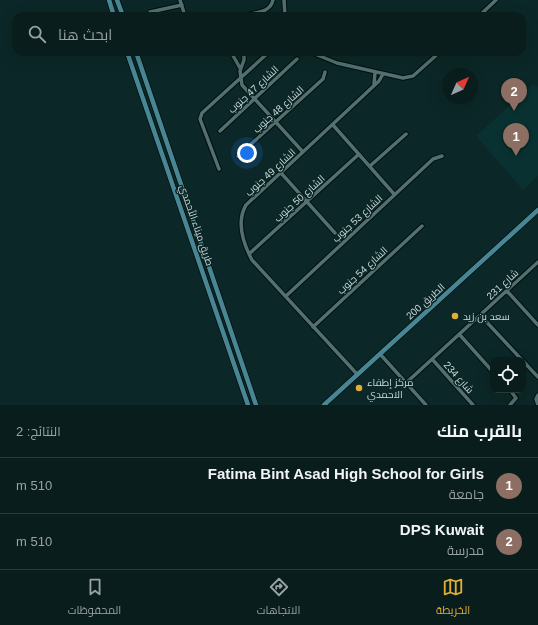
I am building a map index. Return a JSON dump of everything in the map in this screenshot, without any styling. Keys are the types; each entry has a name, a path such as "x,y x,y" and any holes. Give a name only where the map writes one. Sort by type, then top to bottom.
{"main road":[{"path":"109,0 113,12"},
{"path":"118,0 122,12"},
{"name":"طريق ميناء الأحمدي","path":"128,56 248,405"},
{"name":"طريق ميناء الأحمدي","path":"137,56 256,405"},
{"name":"الطريق 200","path":"324,405 537,213"}],"street":[{"path":"180,0 184,12"},
{"path":"259,12 267,10 272,5 273,0"},
{"path":"284,0 285,12"},
{"path":"483,12 496,0"},
{"path":"150,12 182,5"},
{"path":"233,56 240,68 242,85 254,100 303,152"},
{"path":"240,68 244,60 244,56"},
{"path":"219,169 200,119 202,113 265,56"},
{"path":"320,56 337,63 400,78 409,78 435,56"},
{"name":"الشارع 47 جنوب","path":"220,131 298,59"},
{"name":"الشارع 48 جنوب","path":"238,156 323,79 324,72"},
{"path":"373,86 376,80 376,72"},
{"name":"الشارع 49 جنوب","path":"357,374 313,327 249,254 244,244 241,213 246,205 333,125 373,86 383,74"},
{"path":"333,125 394,194"},
{"path":"370,166 406,134"},
{"name":"الشارع 50 جنوب","path":"249,254 359,154"},
{"name":"الشارع 53 جنوب","path":"286,296 433,159 442,156"},
{"path":"281,173 335,234"},
{"name":"الشارع 54 جنوب","path":"313,327 422,226"},
{"name":"شارع 231","path":"406,383 537,264"},
{"path":"507,291 538,325"},
{"path":"480,316 518,357"},
{"path":"459,334 490,369"},
{"path":"380,354 426,405"},
{"name":"شارع 234","path":"432,359 474,405"},
{"path":"526,365 538,377"},
{"path":"510,405 516,398 512,393"},
{"path":"538,395 536,399 538,405"}],"shaded area":[{"path":"534,83 538,87 538,176 523,190 476,136"}],"place":[{"name":"DPS Kuwait","path":"514,111"},
{"name":"Fatima Bint Asad High School for Girls","path":"516,156"},
{"name":"سعد بن زيد","path":"455,316"},
{"name":"مركز إطفاء الاحمدي","path":"359,388"}]}
